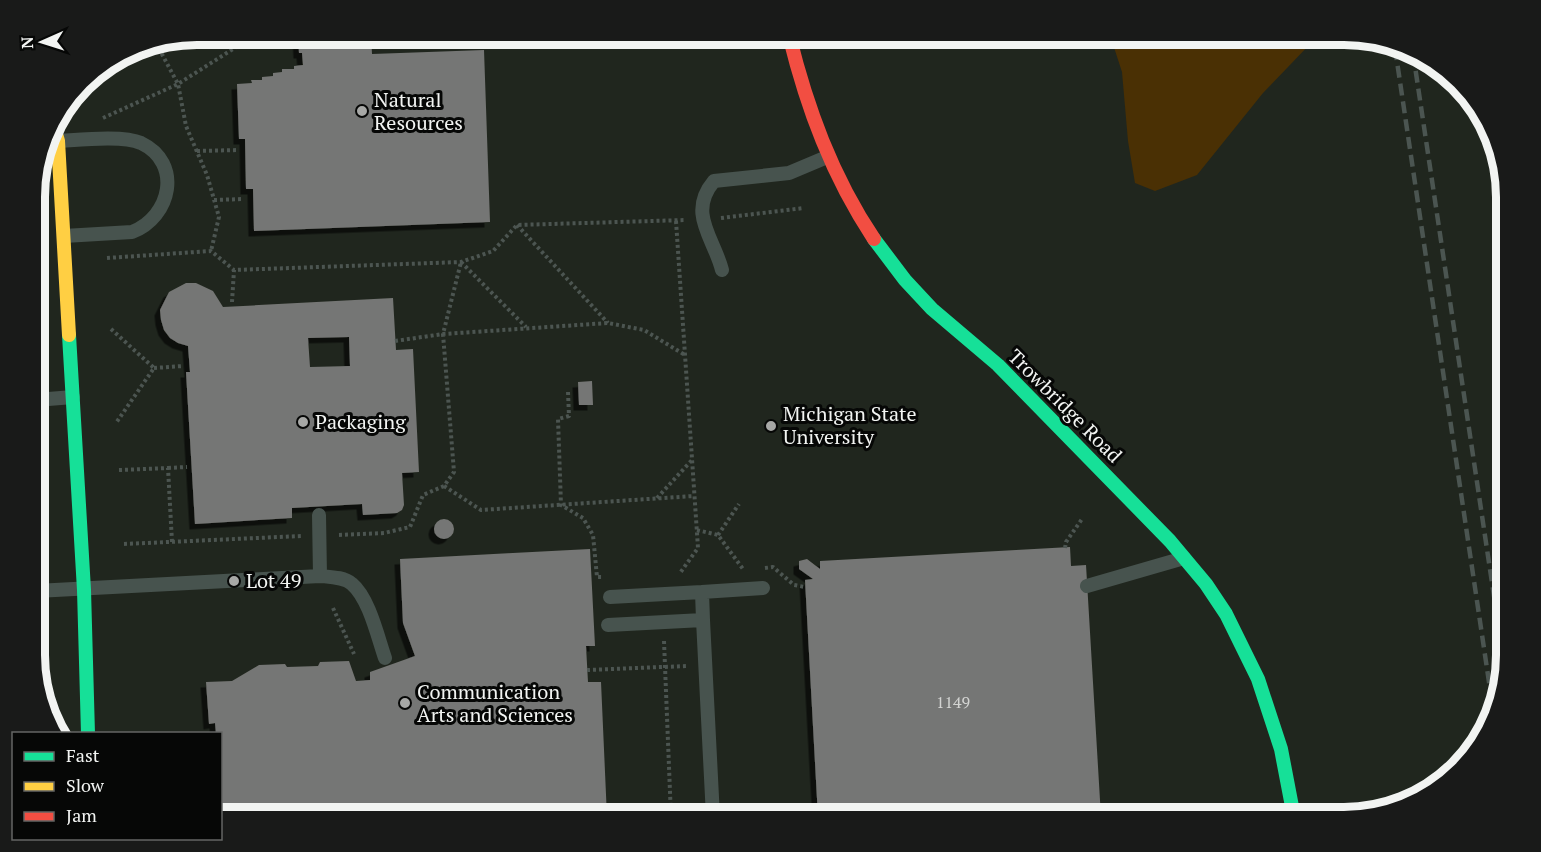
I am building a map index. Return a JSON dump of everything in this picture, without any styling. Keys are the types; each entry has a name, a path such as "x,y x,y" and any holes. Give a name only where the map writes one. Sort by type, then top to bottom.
{"street":[{"name":"Trowbridge Road","path":"792,45 799,77 827,157 857,214 902,275 963,338 998,365 1186,557 1212,594 1235,633 1271,712 1283,751 1293,807"},
{"path":"58,141 84,590 88,732"}],"lane":[{"path":"58,141 128,139 140,143 159,158 167,181 167,192 159,213 142,228 132,232 64,236"},
{"path":"722,270 718,255 706,233 703,220 703,197 714,180 789,173 827,157"},
{"path":"45,399 74,397"},
{"path":"319,515 321,576"},
{"path":"1087,586 1186,557"},
{"path":"45,591 321,576 338,578 351,583 362,595 385,658"},
{"path":"610,597 764,588"},
{"path":"702,592 712,807"},
{"path":"608,625 703,620"}],"path":[{"path":"103,118 178,84 238,45"},
{"path":"160,50 178,84 186,126 207,175 219,217 211,251"},
{"path":"197,152 238,150"},
{"path":"214,200 244,199"},
{"path":"107,258 211,251 234,270 461,262 493,251 517,225 703,220 804,208"},
{"path":"671,574 682,573 698,548 676,221"},
{"path":"517,225 608,323"},
{"path":"461,262 527,328"},
{"path":"124,544 384,533 410,527 423,495 444,486 454,472 443,334 461,262"},
{"path":"232,302 234,270"},
{"path":"395,341 443,334 608,323 644,330 685,355"},
{"path":"111,329 154,368 183,366"},
{"path":"116,423 154,368"},
{"path":"561,505 558,419 569,416 568,392"},
{"path":"656,499 692,460"},
{"path":"168,468 172,542"},
{"path":"119,470 187,468"},
{"path":"444,486 481,510 694,496"},
{"path":"718,535 739,504"},
{"path":"561,505 583,518 593,535 597,578 608,577"},
{"path":"1065,548 1066,542 1082,519"},
{"path":"697,530 718,535 743,569"},
{"path":"333,608 354,654"},
{"path":"587,670 705,664"}],"shaded area":[{"name":"Michigan State University","path":"197,45 1344,45 1383,50 1411,61 1444,83 1470,113 1484,139 1495,178 1496,655 1491,694 1480,722 1458,755 1428,781 1393,799 1354,807 222,807 222,732 66,732 50,694 45,655 46,178 57,139 76,105 97,83 121,65 158,50"},
{"path":"1113,45 1309,45 1263,93 1197,175 1155,191 1135,183 1128,141 1122,72"}],"building":[{"name":"Natural Resources","path":"299,45 372,45 372,54 484,50 490,222 254,231 253,189 246,189 245,139 239,139 237,84 252,83 251,80 262,80 262,77 282,72 282,69 294,69 294,66 303,65 302,53 299,53"},
{"name":"Packaging","path":"186,283 196,283 213,291 223,307 393,298 396,350 413,349 419,472 402,473 404,505 402,510 397,513 363,515 362,504 292,508 292,518 195,524 186,372 190,372 188,346 170,338 164,330 160,310 169,292","holes":["349,337 350,366 310,367 308,338"]},
{"path":"592,381 593,405 579,405 578,382"},
{"path":"444,519 451,522 454,529 451,536 444,539 437,536 434,529 437,522"},
{"path":"1070,547 1071,566 1086,565 1100,807 817,807 805,580 813,579 799,569 799,561 807,559 820,569 820,561"},
{"name":"Communication Arts and Sciences","path":"590,549 595,646 586,646 588,682 601,682 607,807 222,807 222,732 216,732 215,723 209,724 206,682 232,681 259,665 318,666 320,662 349,661 356,681 370,680 370,672 415,656 403,623 400,559"}],"railway":[{"path":"1396,54 1491,694"},
{"path":"1414,63 1496,610"}],"traffic: fast":[{"path":"874,239 905,280 932,309 998,365 1170,541 1206,584 1226,614 1258,679 1281,749 1292,807"},
{"path":"69,335 84,590 88,732"}],"traffic: slow":[{"path":"57,138 69,335"}],"traffic: jam":[{"path":"792,45 822,141 846,191 874,239"}],"place":[{"name":"Natural Resources","path":"362,111"},
{"name":"Packaging","path":"303,422"},
{"name":"Michigan State University","path":"771,426"},
{"name":"Lot 49","path":"234,581"},
{"name":"Communication Arts and Sciences","path":"405,703"}]}
